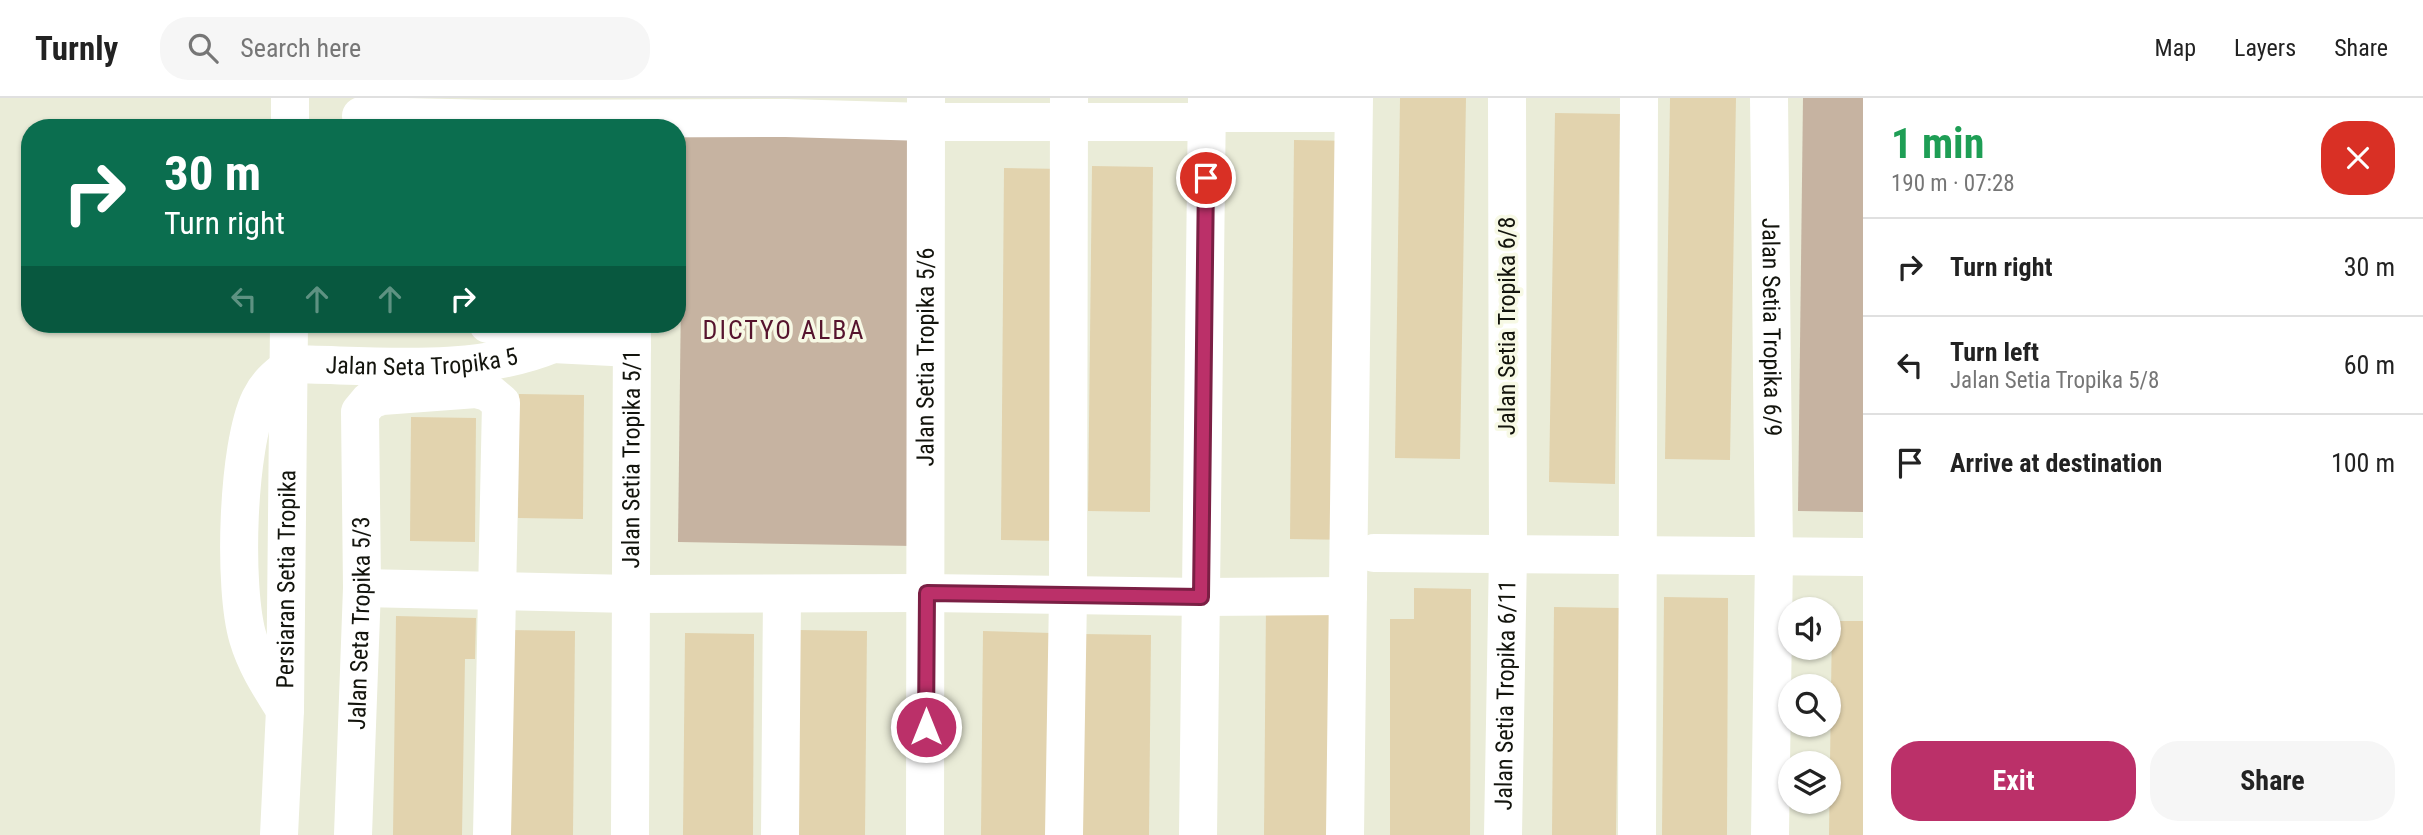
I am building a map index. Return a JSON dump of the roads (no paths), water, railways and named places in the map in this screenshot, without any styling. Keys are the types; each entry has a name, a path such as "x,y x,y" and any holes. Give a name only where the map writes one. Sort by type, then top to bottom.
{"street":[{"path":"290,98 290,119"},
{"name":"Jalan Setia Tropika 6/8","path":"1507,98 1508,554"},
{"path":"1637,835 1639,98"},
{"name":"Jalan Setia Tropika 6/9","path":"1769,98 1774,556 1770,835"},
{"path":"361,114 633,115 786,108 1207,111 1360,103"},
{"path":"1360,103 1374,553 1369,835"},
{"path":"1345,835 1360,103"},
{"name":"Jalan Setia Tropika 5/6","path":"925,835 926,110"},
{"path":"1064,835 1068,596 1069,110"},
{"path":"1198,835 1207,111"},
{"name":"Persiaran Setia Tropika","path":"279,835 285,710 289,333"},
{"name":"Jalan Seta Tropika 5","path":"532,333 553,344"},
{"name":"Jalan Seta Tropika 5","path":"288,366 467,365 533,352 553,344 632,336"},
{"name":"Jalan Setia Tropika 5/1","path":"630,835 632,336"},
{"name":"Jalan Seta Tropika 5/3","path":"354,835 362,589 360,412 370,400 382,396 476,389 488,392 501,402 496,592"},
{"path":"1374,553 1863,557"},
{"name":"Jalan Setia Tropika 6/11","path":"1503,835 1508,554"},
{"path":"362,589 631,594 1348,596"},
{"path":"492,835 496,592"},
{"path":"780,835 782,595"}],"district":[{"name":"DICTYO ALBA","path":"784,330"}]}
